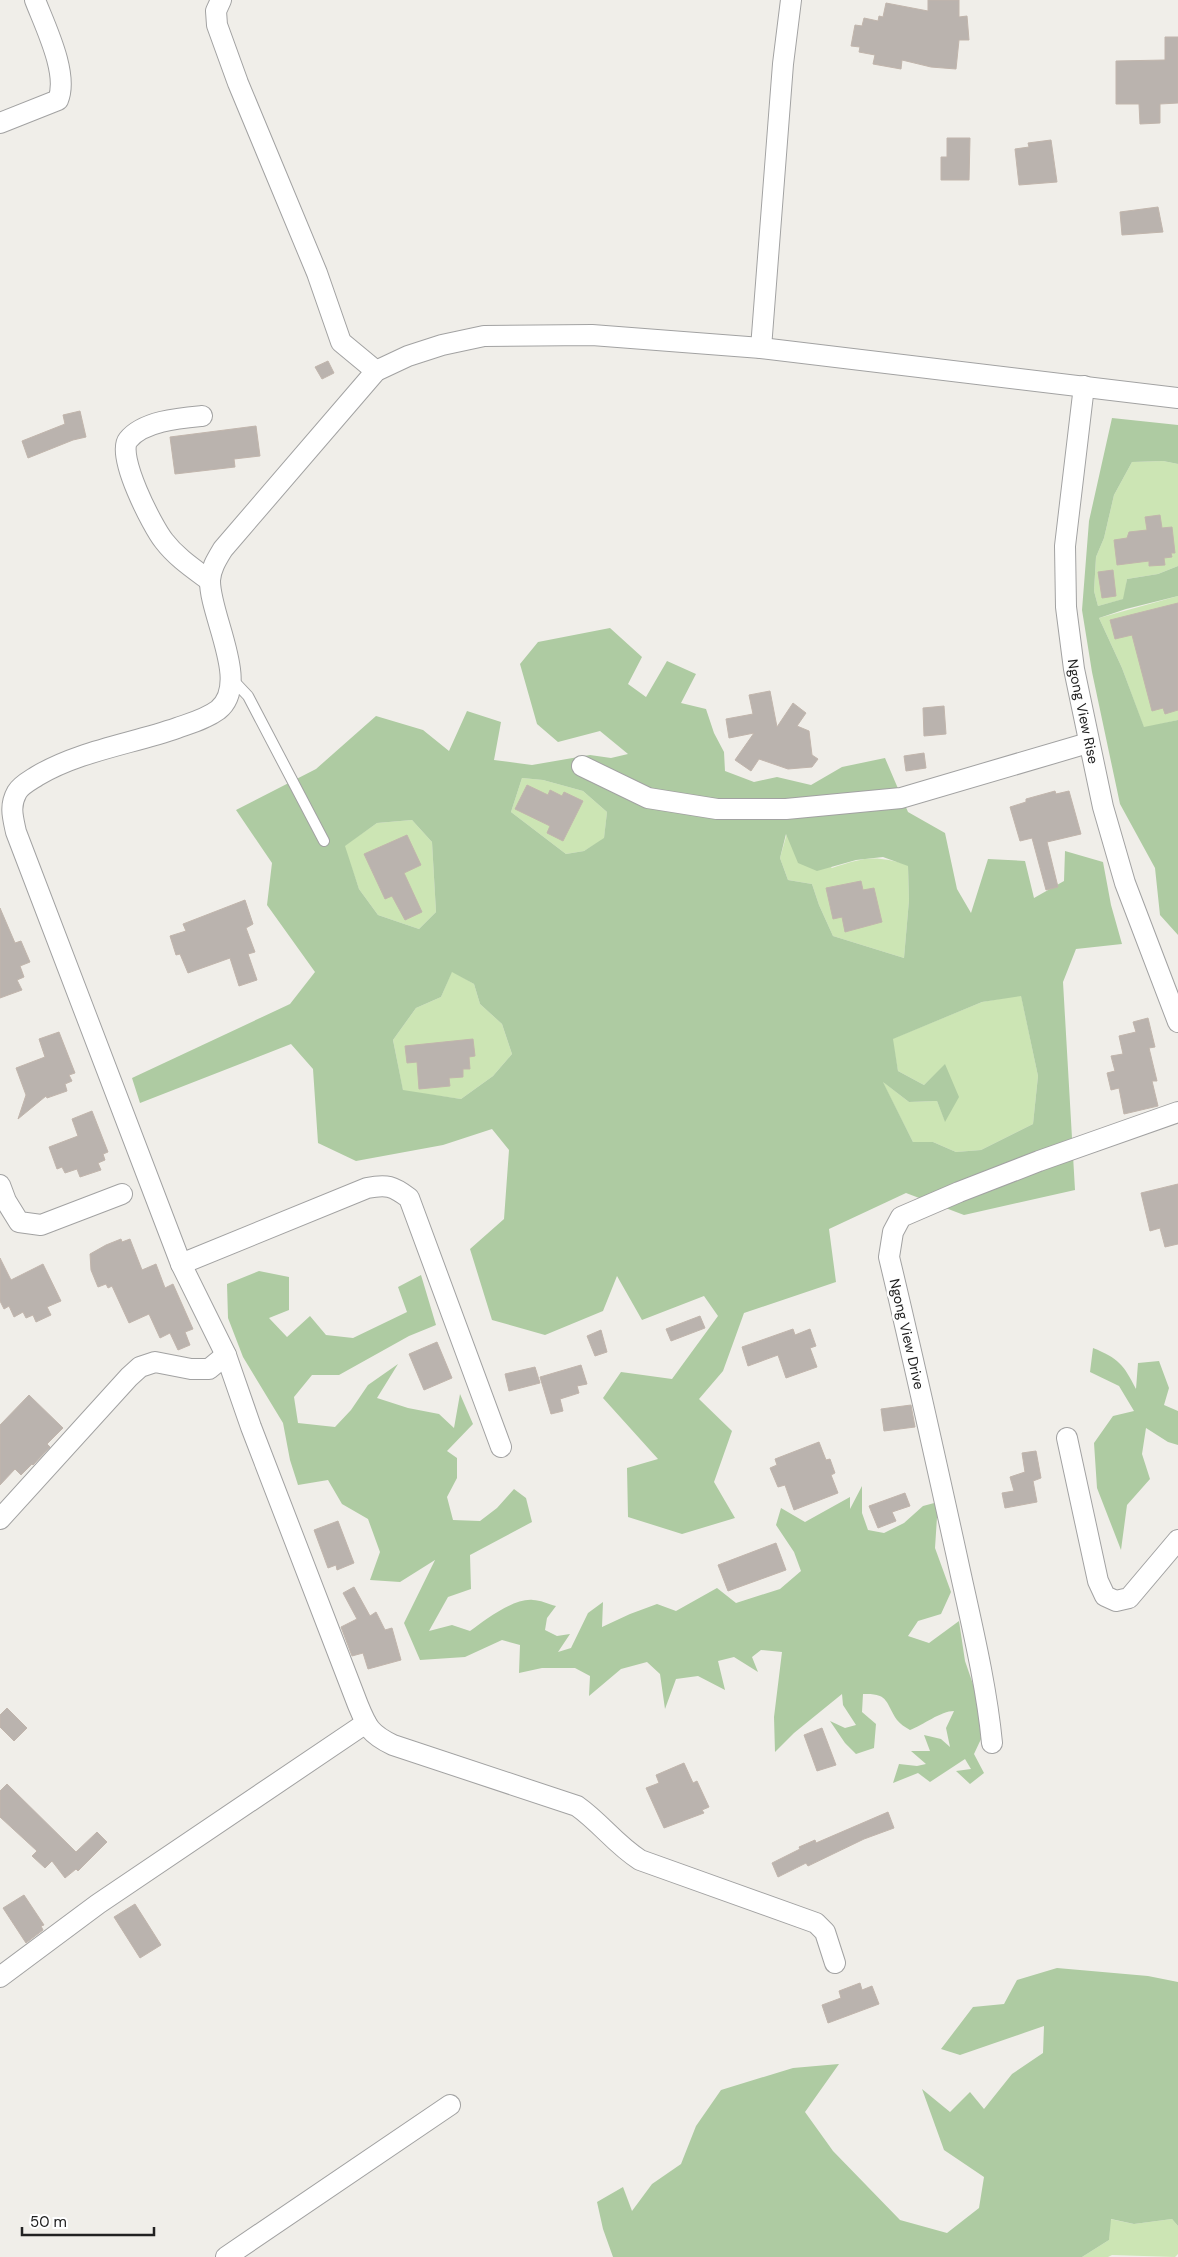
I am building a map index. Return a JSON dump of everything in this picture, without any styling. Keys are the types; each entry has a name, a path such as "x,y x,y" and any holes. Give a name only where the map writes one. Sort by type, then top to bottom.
{"street":[{"path":"0,123 58,100 61,92 59,66 35,0"},
{"path":"221,0 216,11 217,25 238,82 317,273 341,342 376,372"},
{"path":"761,348 783,64 791,0"},
{"path":"835,1963 825,1932 816,1923 640,1860 621,1848 594,1818 577,1806 392,1745 376,1737 366,1723 251,1427 226,1355 180,1264 16,832 11,807 17,791 52,767 200,720 219,709 229,698 231,678 228,654 212,605 210,581 212,568 223,549 376,372 408,356 442,345 484,336 592,335 761,348 1178,398"},
{"name":"Ngong View Rise","path":"1084,386 1064,546 1066,607 1074,669 1088,743 1103,807 1125,882 1178,1022"},
{"path":"202,416 166,420 135,433 126,441 124,448 127,464 150,519 163,540 177,557 210,581"},
{"path":"582,766 648,798 717,809 786,810 901,798 1088,743"},
{"name":"Ngong View Drive","path":"992,1743 989,1712 967,1606 925,1409 889,1257 893,1232 901,1217 958,1192 1178,1112"},
{"path":"0,1185 6,1201 19,1222 41,1225 122,1194"},
{"path":"180,1264 367,1188 395,1187 409,1198 501,1447"},
{"path":"0,1519 129,1376 140,1367 155,1362 191,1369 209,1369 226,1355"},
{"path":"1067,1438 1098,1581 1105,1596 1116,1601 1129,1598 1178,1540"},
{"path":"0,1977 98,1904 366,1723"},
{"path":"226,2257 450,2105"}],"lane":[{"path":"231,678 248,696 324,841"}],"green space":[{"path":"1112,418 1178,425 1178,464 1163,461 1132,462 1114,495 1104,538 1096,557 1094,591 1098,606 1123,599 1127,579 1158,574 1178,566 1178,596 1099,618 1122,668 1144,727 1178,720 1178,935 1160,915 1155,868 1120,804 1092,672 1082,610 1089,521"},
{"path":"1163,461 1178,464 1178,566 1158,574 1127,579 1124,599 1098,606 1094,591 1096,557 1104,538 1114,495 1132,462"},
{"path":"1178,596 1178,720 1144,728 1122,668 1099,618"},
{"path":"610,628 642,657 628,684 646,697 667,661 696,674 681,703 706,709 714,733 724,752 725,771 754,782 777,777 811,785 842,767 885,758 908,812 945,833 957,889 971,913 988,859 1025,861 1034,898 1064,881 1065,851 1103,862 1111,905 1122,944 1076,949 1063,982 1075,1190 964,1215 906,1193 829,1229 836,1282 744,1313 723,1371 699,1399 732,1431 714,1482 735,1518 682,1534 628,1517 627,1468 658,1459 603,1398 621,1372 672,1379 718,1316 704,1296 642,1320 617,1276 603,1311 545,1335 492,1320 470,1249 504,1219 509,1150 492,1129 443,1145 356,1161 318,1143 313,1069 291,1044 140,1103 132,1078 290,1004 315,972 267,905 272,863 236,810 316,769 376,716 423,730 449,751 467,711 501,722 494,760 532,765 590,755 611,758 628,754 600,731 558,742 537,724 520,664 538,642","holes":["522,778 543,780 583,791 607,812 604,838 584,851 566,854 511,812","412,820 432,842 436,912 419,929 378,915 359,889 345,846 377,823","786,834 798,863 817,871 856,860 883,857 908,866 909,900 904,958 833,936 812,884 788,880 780,858","452,972 474,984 480,1004 502,1024 512,1054 493,1076 461,1099 403,1090 393,1040 416,1008 441,997","1021,996 1038,1076 1033,1124 981,1150 956,1152 933,1142 913,1142 883,1082 909,1102 937,1101 945,1122 959,1097 945,1064 924,1085 898,1071 893,1039 982,1002"]},
{"path":"522,778 543,780 583,791 607,812 604,839 584,851 566,854 511,812"},
{"path":"412,820 432,842 436,912 419,929 378,915 359,889 344,846 377,823"},
{"path":"787,833 832,868 853,861 870,859 887,860 908,865 909,900 904,958 833,936 812,884 788,880 780,858"},
{"path":"452,971 474,984 480,1004 502,1024 512,1054 493,1076 461,1099 403,1091 393,1040 416,1008 441,997"},
{"path":"1021,995 1038,1076 1033,1124 981,1150 956,1152 933,1142 913,1142 882,1081 909,1102 937,1101 945,1121 945,1065 924,1085 898,1071 892,1039 982,1002"},
{"path":"259,1271 289,1277 289,1310 269,1318 287,1337 310,1316 326,1335 353,1338 407,1312 398,1287 421,1275 436,1325 409,1336 339,1375 312,1375 294,1397 298,1423 335,1427 351,1410 368,1385 398,1364 377,1398 408,1408 439,1414 454,1428 460,1394 473,1424 447,1451 457,1458 457,1478 447,1497 453,1520 480,1521 497,1508 514,1489 526,1498 532,1522 470,1555 471,1589 448,1597 429,1631 452,1625 470,1631 508,1606 525,1600 536,1600 556,1606 547,1618 545,1630 557,1636 570,1634 558,1652 571,1648 588,1613 603,1602 602,1627 657,1604 676,1611 717,1588 736,1603 780,1589 801,1571 794,1552 776,1525 781,1508 805,1522 850,1497 850,1509 862,1486 862,1513 868,1530 884,1533 904,1523 923,1506 938,1502 935,1548 951,1592 941,1614 918,1621 908,1636 929,1643 959,1621 965,1661 976,1693 981,1739 974,1754 984,1773 970,1784 956,1771 971,1769 965,1759 930,1782 918,1773 893,1783 899,1764 917,1766 926,1764 911,1751 930,1751 924,1735 941,1739 950,1747 946,1728 954,1711 938,1716 910,1730 897,1720 882,1697 871,1694 863,1694 862,1712 876,1724 874,1748 856,1754 845,1743 830,1721 845,1728 856,1725 843,1705 842,1694 794,1733 775,1752 774,1717 782,1652 761,1650 752,1657 758,1672 734,1657 718,1661 725,1690 698,1676 676,1679 665,1709 660,1674 647,1662 621,1669 589,1696 590,1676 575,1668 542,1668 519,1673 520,1645 502,1640 465,1657 420,1660 404,1623 435,1560 400,1582 370,1580 380,1552 368,1519 342,1504 328,1480 298,1485 290,1460 283,1423 243,1357 228,1318 227,1284"},
{"path":"1093,1348 1109,1355 1119,1363 1128,1374 1136,1389 1138,1363 1159,1361 1169,1388 1164,1405 1178,1411 1178,1445 1168,1442 1146,1428 1142,1454 1150,1479 1127,1505 1121,1550 1097,1488 1094,1443 1113,1416 1134,1411 1119,1386 1090,1372"},
{"path":"1057,1968 1148,1976 1178,1982 1178,2226 1172,2219 1134,2224 1111,2219 1109,2240 1082,2257 613,2257 603,2229 597,2202 623,2187 632,2211 652,2184 681,2164 696,2126 721,2090 793,2068 839,2064 805,2112 833,2151 900,2220 947,2233 979,2208 984,2177 944,2150 922,2089 950,2112 970,2092 984,2109 1012,2074 1043,2053 1044,2026 960,2055 941,2049 973,2007 1004,2004 1017,1980"},
{"path":"1110,2219 1134,2224 1172,2219 1178,2226 1178,2254 1175,2257 1112,2255 1108,2257 1082,2257 1109,2240"}],"building":[{"path":"928,0 959,0 959,17 967,16 969,40 959,40 956,69 931,67 902,60 901,69 873,64 875,55 859,52 860,47 851,46 855,25 862,26 864,18 878,21 879,16 883,17 886,3 928,11"},
{"path":"1165,37 1178,37 1178,103 1160,104 1160,123 1140,124 1139,104 1116,104 1116,61 1165,60"},
{"path":"947,138 970,138 969,180 941,180 941,157 947,157"},
{"path":"1051,140 1057,182 1019,185 1015,149 1029,147 1028,143"},
{"path":"1158,207 1163,232 1122,235 1120,212"},
{"path":"328,361 334,373 322,379 315,367"},
{"path":"80,411 86,437 73,440 28,458 22,441 65,424 63,415"},
{"path":"256,426 260,456 234,459 235,467 175,474 170,437"},
{"path":"1160,515 1162,528 1172,527 1175,553 1171,553 1172,557 1164,558 1165,565 1149,566 1149,561 1117,565 1114,540 1127,538 1129,532 1147,530 1145,517"},
{"path":"1113,570 1116,596 1102,598 1098,572"},
{"path":"1178,603 1178,710 1165,714 1163,708 1152,711 1132,635 1115,639 1110,620"},
{"path":"770,691 777,727 793,703 806,713 797,726 809,731 812,755 818,759 812,767 788,769 759,759 751,771 735,760 754,733 729,738 726,719 753,714 749,695"},
{"path":"944,706 946,734 924,736 923,708"},
{"path":"924,753 926,768 906,771 904,756"},
{"path":"527,785 548,795 550,790 562,796 564,792 583,801 563,841 547,833 550,826 515,809"},
{"path":"1055,791 1056,794 1069,791 1081,834 1047,842 1058,887 1046,890 1032,838 1020,841 1010,807 1026,802 1026,799"},
{"path":"407,835 421,865 404,873 422,912 405,920 392,896 385,899 364,854"},
{"path":"861,881 863,890 874,888 882,922 845,932 842,917 833,919 826,888"},
{"path":"245,900 253,924 246,928 255,952 248,954 257,980 239,986 230,958 188,973 180,954 176,955 170,936 186,931 183,924"},
{"path":"0,908 15,943 21,941 30,962 20,966 24,977 17,980 22,990 0,998"},
{"path":"1148,1018 1155,1047 1149,1048 1157,1081 1152,1081 1158,1106 1124,1114 1119,1088 1111,1090 1107,1073 1115,1071 1111,1056 1123,1054 1119,1036 1136,1032 1133,1022"},
{"path":"59,1032 75,1073 69,1075 72,1081 65,1084 67,1091 47,1098 46,1096 18,1119 26,1095 16,1068 45,1057 39,1039"},
{"path":"473,1039 475,1056 469,1057 470,1069 463,1069 463,1077 449,1078 450,1086 419,1089 417,1062 407,1063 405,1046"},
{"path":"92,1111 108,1152 103,1154 105,1160 98,1163 101,1170 80,1177 77,1169 65,1173 62,1167 57,1169 49,1147 78,1136 72,1119"},
{"path":"1178,1184 1178,1244 1165,1247 1160,1228 1150,1231 1141,1193"},
{"path":"121,1239 122,1242 130,1239 142,1270 156,1264 165,1288 173,1284 193,1329 185,1332 190,1345 178,1350 170,1333 160,1338 149,1314 129,1323 112,1286 108,1288 106,1284 98,1287 91,1270 90,1254"},
{"path":"0,1258 11,1280 43,1264 61,1301 47,1307 51,1315 36,1322 33,1315 26,1318 23,1312 14,1317 9,1306 4,1309 0,1301"},
{"path":"700,1316 705,1328 671,1341 666,1329"},
{"path":"793,1329 795,1335 810,1329 816,1346 810,1348 817,1367 786,1378 778,1355 748,1366 742,1347"},
{"path":"601,1330 607,1352 595,1356 587,1336"},
{"path":"437,1342 452,1378 424,1390 409,1354"},
{"path":"581,1365 587,1384 577,1386 579,1393 560,1399 563,1411 551,1414 540,1377"},
{"path":"535,1367 540,1383 509,1391 505,1374"},
{"path":"29,1395 63,1428 47,1444 50,1447 33,1465 21,1475 15,1469 0,1485 0,1425"},
{"path":"911,1405 915,1427 884,1431 881,1409"},
{"path":"819,1442 826,1460 830,1459 835,1473 831,1475 838,1493 794,1510 785,1485 778,1487 770,1468 777,1465 775,1459"},
{"path":"1036,1451 1041,1478 1033,1481 1037,1502 1005,1508 1002,1493 1014,1491 1010,1477 1025,1472 1022,1453"},
{"path":"905,1493 910,1506 892,1512 896,1521 878,1528 869,1506"},
{"path":"338,1521 354,1563 337,1570 336,1565 328,1568 314,1530"},
{"path":"776,1543 786,1570 728,1591 718,1565"},
{"path":"354,1587 370,1616 376,1612 385,1630 392,1628 401,1660 368,1669 363,1653 352,1656 341,1627 357,1619 343,1593"},
{"path":"7,1708 27,1728 14,1741 0,1727 0,1715"},
{"path":"822,1728 836,1765 817,1771 804,1735"},
{"path":"684,1763 693,1783 697,1781 709,1807 702,1810 704,1813 664,1828 646,1788 659,1783 656,1775"},
{"path":"7,1784 76,1852 97,1832 107,1842 78,1871 76,1869 65,1878 52,1861 45,1868 32,1856 37,1851 0,1817 0,1791"},
{"path":"888,1812 894,1828 864,1839 808,1866 806,1863 778,1877 772,1863 800,1849 799,1847 815,1840 816,1843"},
{"path":"24,1895 44,1925 41,1926 43,1930 26,1943 3,1908"},
{"path":"135,1904 161,1945 140,1958 114,1917"},
{"path":"860,1983 862,1990 872,1986 879,2004 828,2023 822,2005 841,1998 839,1991"}]}
